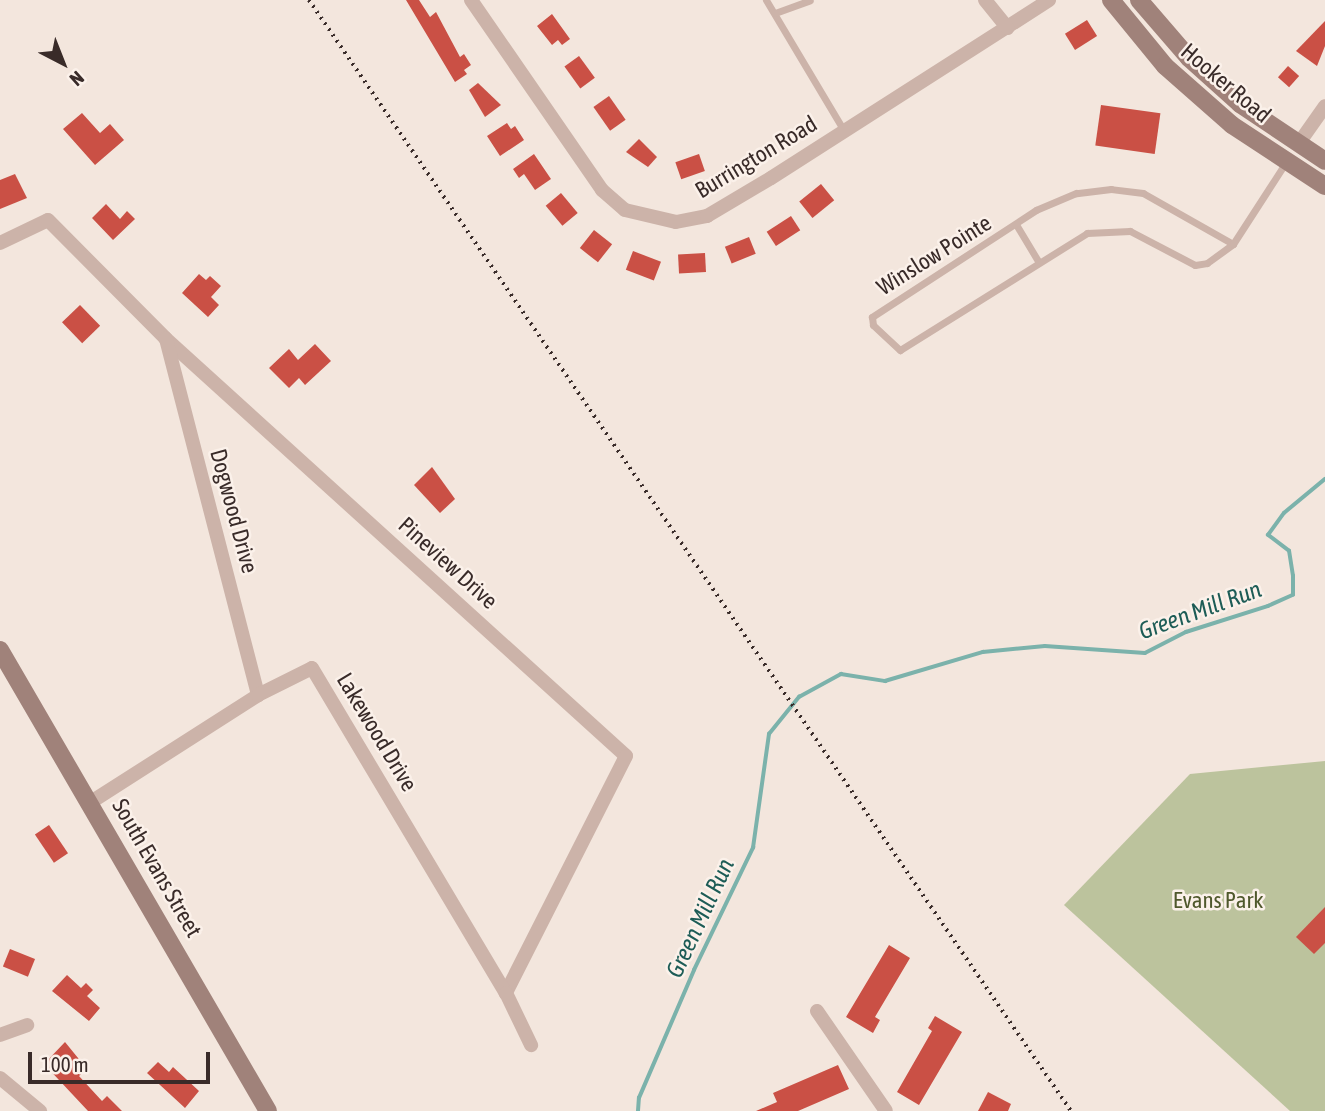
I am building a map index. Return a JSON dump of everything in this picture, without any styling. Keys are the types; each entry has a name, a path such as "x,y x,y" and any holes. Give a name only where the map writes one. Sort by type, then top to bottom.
{"main road":[{"name":"Hooker Road","path":"1111,0 1165,66 1231,125 1325,186"},
{"name":"Hooker Road","path":"1139,0 1189,58 1240,104 1325,161"},
{"name":"South Evans Street","path":"0,650 91,802 268,1111"}],"street":[{"name":"Burrington Road","path":"471,0 603,190 625,210 676,222 707,216 1049,0"},
{"path":"985,0 1008,28"},
{"path":"1299,143 1325,106"},
{"name":"Pineview Drive","path":"0,243 48,220 165,338 626,756 506,993"},
{"name":"Dogwood Drive","path":"165,338 258,695"},
{"name":"Lakewood Drive","path":"91,802 258,695 312,668 506,993 531,1045"},
{"path":"817,1012 886,1111"},
{"path":"0,1035 27,1025"},
{"path":"0,1078 40,1111"}],"lane":[{"path":"766,0 844,131"},
{"path":"775,13 810,0"},
{"name":"Winslow Pointe","path":"1233,244 1143,193 1111,189 1076,193 1036,210 1017,226 872,317 873,326 900,350 1038,261 1087,233 1109,229 1130,231 1195,265 1220,256 1233,244 1286,162"},
{"name":"Winslow Pointe","path":"1017,226 1038,261"}],"green space":[{"name":"Evans Park","path":"1325,761 1325,1111 1290,1111 1064,905 1190,774"}],"building":[{"path":"406,0 419,0 430,17 436,12 460,57 464,54 471,65 464,70 467,74 455,82"},
{"path":"552,14 570,39 562,45 558,40 552,45 537,26"},
{"path":"1087,20 1097,36 1075,50 1065,34"},
{"path":"1325,21 1325,46 1317,66 1296,51"},
{"path":"579,56 595,78 580,88 564,67"},
{"path":"1288,66 1299,76 1289,87 1278,77"},
{"path":"478,83 501,105 485,117 469,90"},
{"path":"609,96 626,120 610,131 593,107"},
{"path":"1101,105 1160,113 1155,154 1095,146"},
{"path":"82,113 100,133 110,124 124,140 95,165 63,129"},
{"path":"507,123 511,129 515,126 524,140 500,156 487,136"},
{"path":"639,139 657,157 648,167 626,152"},
{"path":"534,154 551,179 535,190 524,174 519,178 513,169"},
{"path":"699,154 705,171 681,179 675,162"},
{"path":"15,174 27,198 0,209 0,180"},
{"path":"821,184 834,200 812,218 799,202"},
{"path":"561,193 578,213 562,226 546,206"},
{"path":"106,204 120,219 127,211 135,219 113,240 92,218"},
{"path":"791,216 800,230 776,246 767,232"},
{"path":"594,230 612,244 598,262 580,248"},
{"path":"749,237 756,254 732,263 725,247"},
{"path":"633,251 661,262 654,280 626,270"},
{"path":"705,253 706,272 679,273 678,254"},
{"path":"199,274 206,280 210,276 221,286 211,297 219,305 208,317 182,293"},
{"path":"80,305 100,326 82,343 62,322"},
{"path":"315,344 331,361 305,385 299,378 289,388 269,368 289,349 298,360"},
{"path":"432,467 455,499 440,513 414,485"},
{"path":"49,825 68,853 54,863 35,835"},
{"path":"1325,907 1325,943 1314,954 1296,937"},
{"path":"889,945 910,958 875,1017 880,1020 873,1033 846,1017"},
{"path":"10,949 35,959 28,977 3,967"},
{"path":"67,975 81,988 86,983 93,990 87,996 100,1008 89,1021 52,991"},
{"path":"935,1016 962,1032 919,1105 897,1092 932,1031 928,1028"},
{"path":"65,1042 87,1069 79,1076 102,1101 107,1096 122,1111 88,1111 44,1064"},
{"path":"158,1062 169,1072 173,1067 199,1091 185,1108 147,1073"},
{"path":"838,1065 849,1089 798,1111 756,1111 777,1102 773,1093"},
{"path":"988,1092 1011,1104 1008,1111 978,1111"}],"waterway":[{"name":"Green Mill Run","path":"638,1111 639,1098 694,970 753,848 769,734 799,697 841,674 885,681 983,652 1045,646 1145,653 1186,632 1268,606 1293,595 1289,551 1268,535 1284,513 1325,479"}],"railway":[{"path":"309,0 1071,1111"}]}
